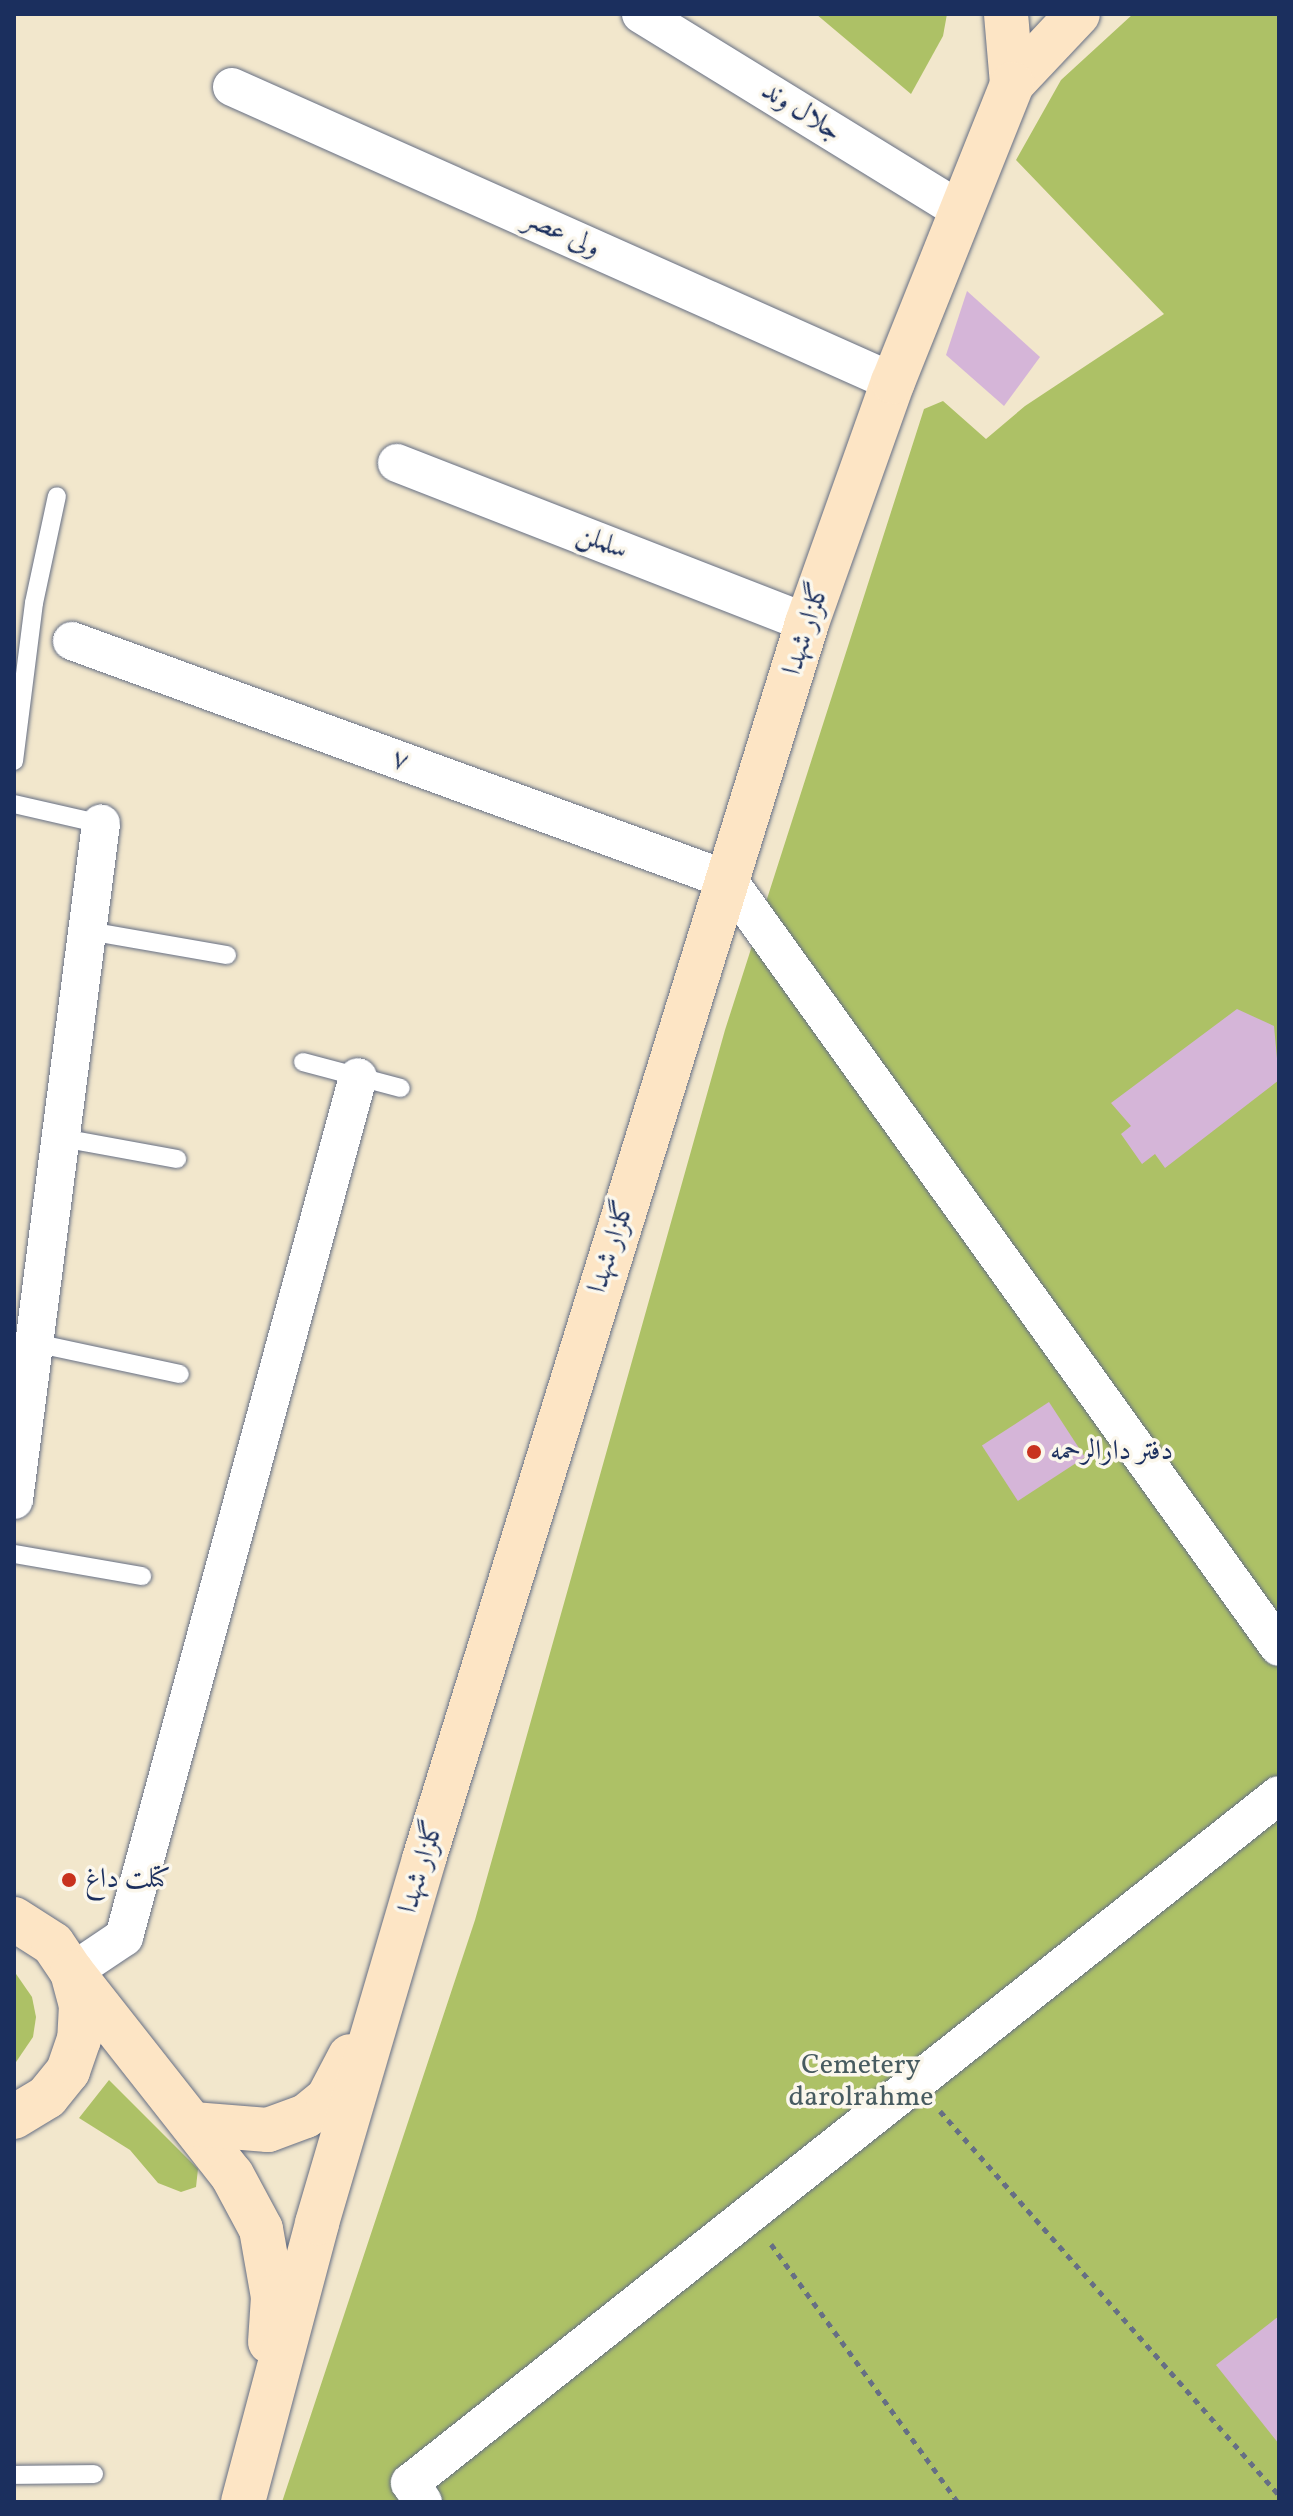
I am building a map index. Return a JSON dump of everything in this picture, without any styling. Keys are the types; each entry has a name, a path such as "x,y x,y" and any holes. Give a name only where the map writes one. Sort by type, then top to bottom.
{"street":[{"name":"جلال وند","path":"641,14 961,211"},
{"name":"گلزار شهدا","path":"1006,14 1012,84"},
{"name":"گلزار شهدا","path":"266,2428 317,2223 424,1859 807,623 893,382 1012,84 1078,14"},
{"name":"ولی عصر","path":"232,87 893,382"},
{"name":"سلملن","path":"397,463 807,623"},
{"name":"۷","path":"72,641 728,880"},
{"path":"14,1500 101,824"},
{"path":"728,880 1279,1647"},
{"path":"72,1972 124,1937 358,1077"},
{"path":"423,2502 410,2483 1279,1795"},
{"path":"193,2124 268,2130 306,2116 328,2098 357,2041 424,1859"},
{"path":"18,1918 53,1944 232,2175 261,2229 273,2297 266,2428 243,2502"},
{"path":"14,2117 47,2097 68,2071 79,2039 81,2005 72,1972"}],"lane":[{"path":"14,761 34,603 57,496"},
{"path":"14,804 101,824"},
{"path":"88,931 227,955"},
{"path":"303,1062 401,1088"},
{"path":"62,1138 177,1159"},
{"path":"35,1343 180,1374"},
{"path":"14,1554 142,1576"},
{"path":"14,2475 94,2474"}],"path":[{"path":"916,2083 1279,2495"},
{"path":"749,2214 958,2502"}],"green space":[{"path":"816,14 947,14 943,36 911,94"},
{"name":"Cemetery darolrahme","path":"1133,14 1279,14 1279,2502 282,2502 475,1920 725,1030 924,409 943,401 986,439 1025,406 1164,314 1016,160 1061,80"},
{"path":"14,1971 32,1997 36,2017 33,2037 14,2065"},
{"path":"109,2080 198,2169 196,2187 181,2192 158,2183 130,2150 79,2118"}],"building":[{"path":"967,291 1040,357 1004,406 946,355"},
{"path":"1237,1009 1274,1026 1279,1080 1165,1168 1155,1154 1142,1164 1121,1134 1131,1126 1111,1103"},
{"name":"دفتر دارالرحمه","path":"1049,1402 1085,1457 1018,1501 982,1446"},
{"path":"1279,2316 1279,2444 1216,2365"}],"place":[{"name":"دفتر دارالرحمه","path":"1034,1452"},
{"name":"کتلت داغ","path":"69,1880"}]}
